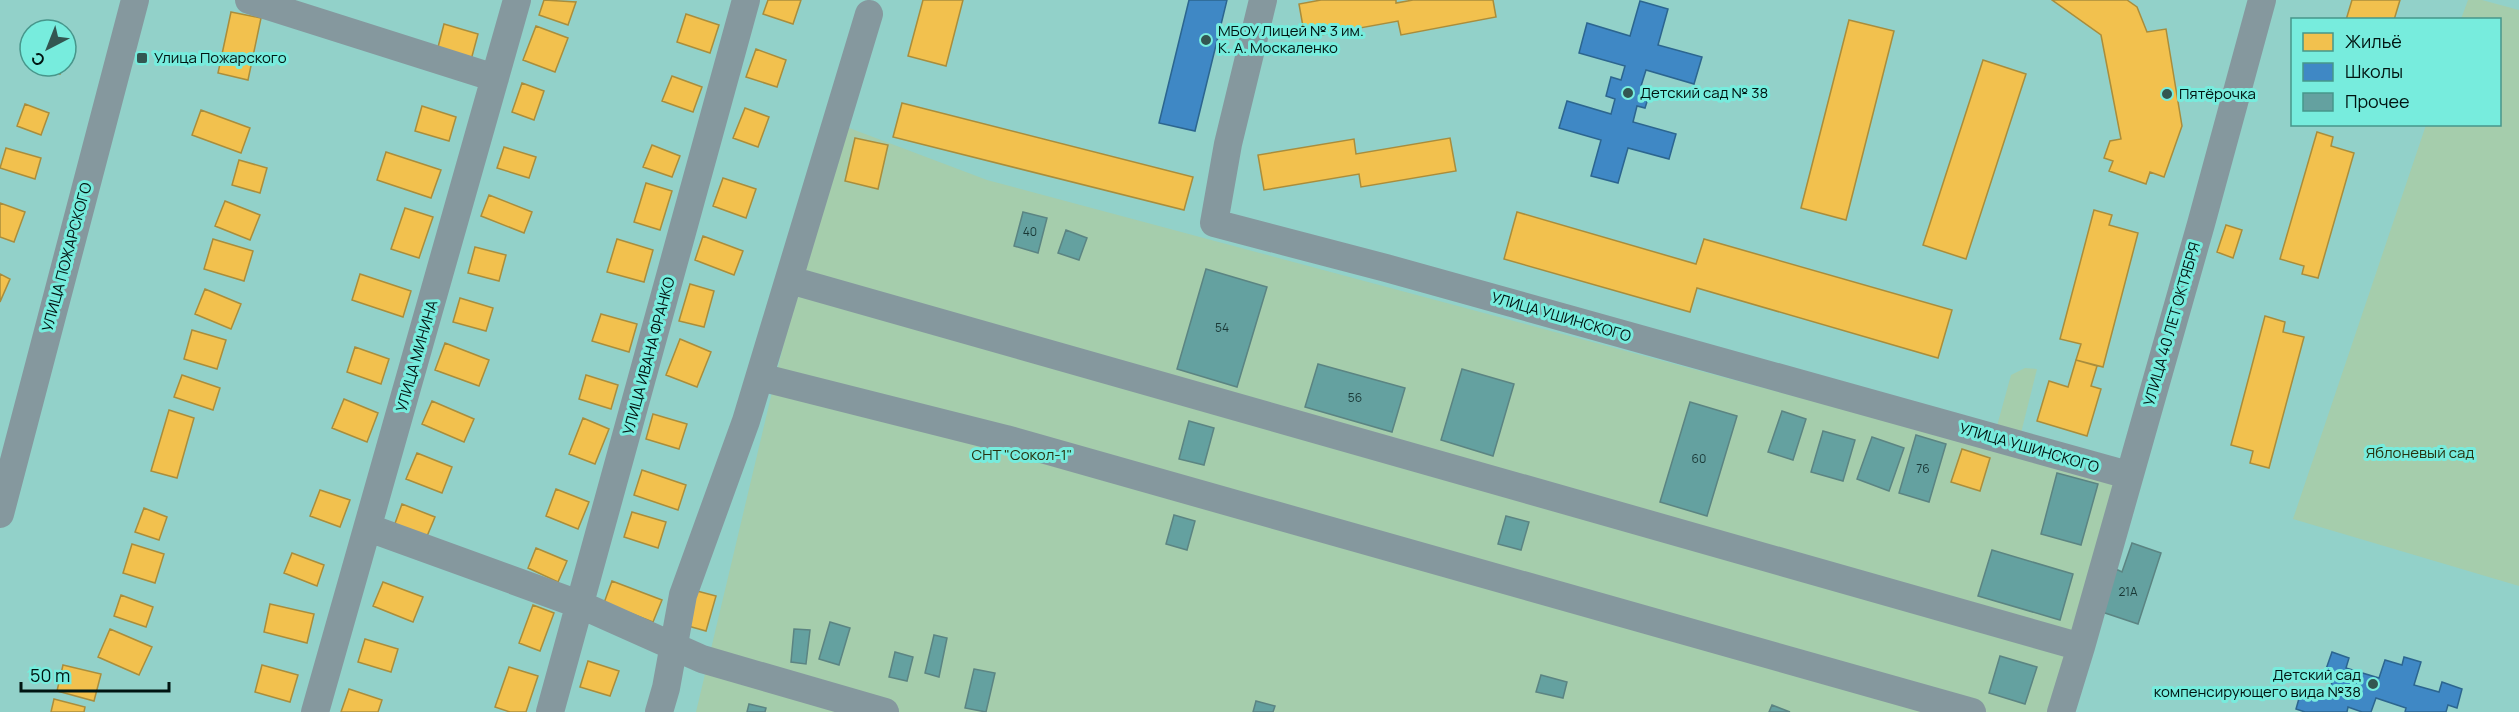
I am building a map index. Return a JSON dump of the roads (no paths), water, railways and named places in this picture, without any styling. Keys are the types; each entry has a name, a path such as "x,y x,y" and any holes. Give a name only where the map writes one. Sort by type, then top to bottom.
{"street":[{"name":"УЛИЦА ПОЖАРСКОГО","path":"0,514 135,0"},
{"path":"249,0 495,78"},
{"name":"УЛИЦА МИНИНА","path":"315,712 517,0"},
{"name":"УЛИЦА ИВАНА ФРАНКО","path":"550,712 746,0"},
{"name":"УЛИЦА УШИНСКОГО","path":"1263,0 1228,144 1214,224 1386,268 2128,476"},
{"name":"УЛИЦА 40 ЛЕТ ОКТЯБРЯ","path":"2061,712 2201,224 2262,0"},
{"path":"659,712 683,595 760,377 869,14"},
{"path":"790,280 2081,647"},
{"path":"760,377 1006,440 1972,712"},
{"path":"369,528 581,605 702,659 885,712"}],"place":[{"name":"МБОУ Лицей № 3 им. К. А. Москаленко","path":"1206,40"},
{"name":"Улица Пожарского","path":"142,58"},
{"name":"Детский сад № 38","path":"1628,93"},
{"name":"Пятёрочка","path":"2167,94"},
{"name":"Детский сад компенсирующего вида №38","path":"2373,684"}],"park label":[{"name":"Яблоневый сад","path":"2420,453"},
{"name":"СНТ \"Сокол-1\"","path":"1022,455"}]}
